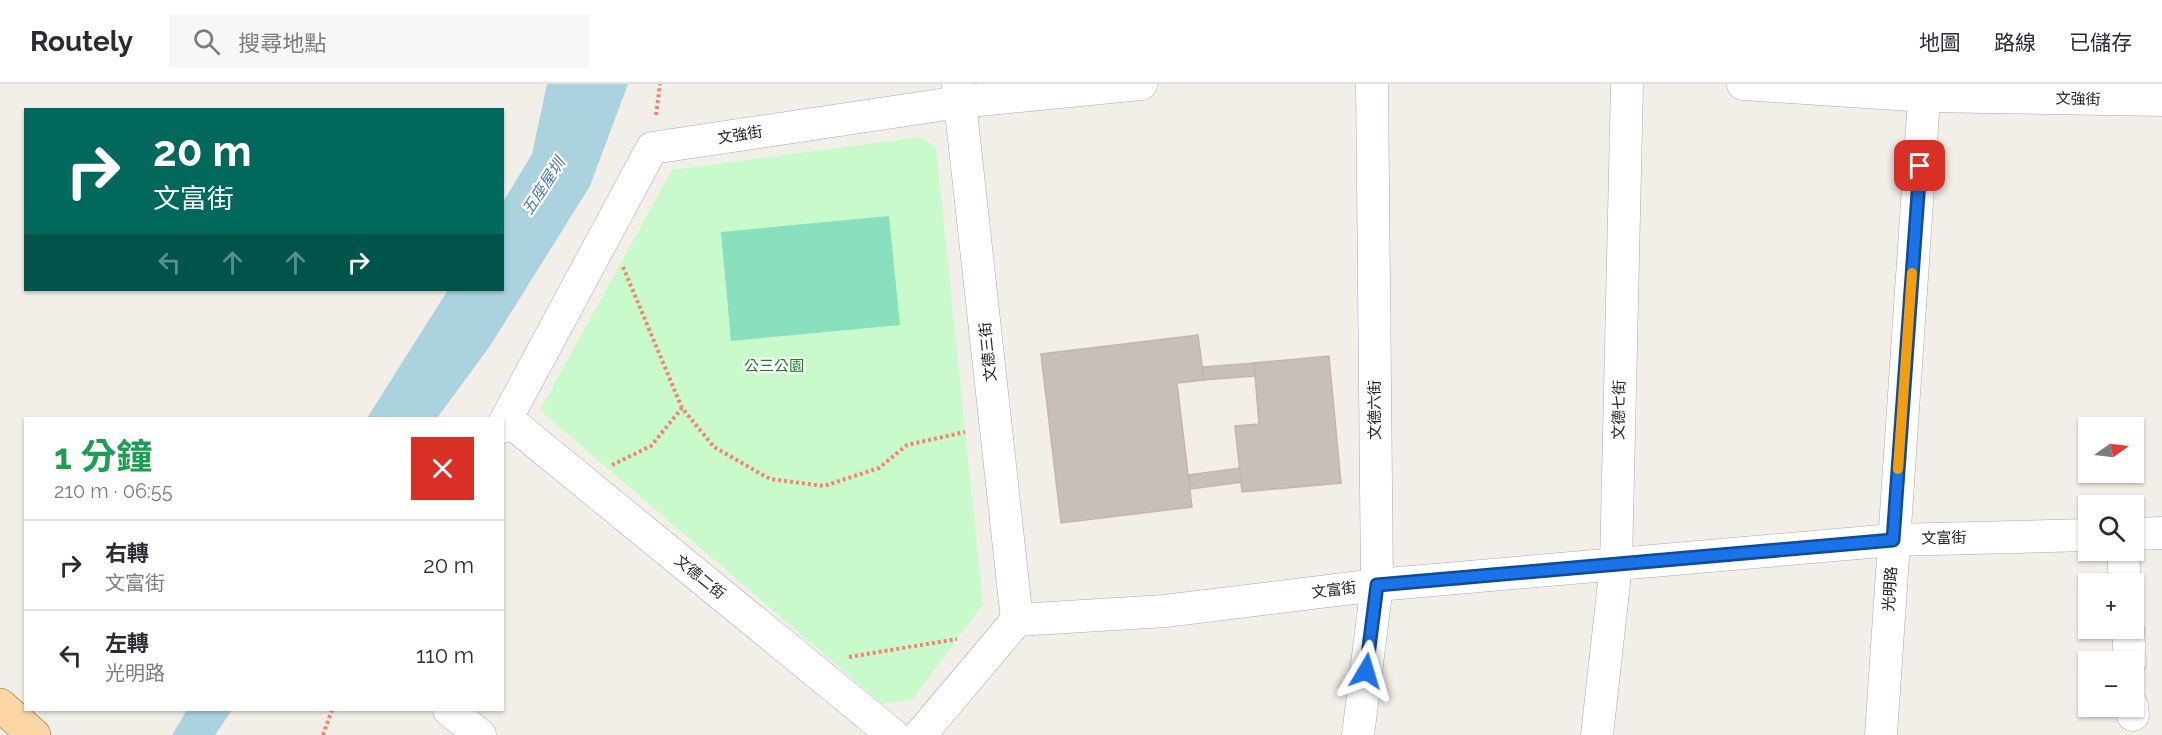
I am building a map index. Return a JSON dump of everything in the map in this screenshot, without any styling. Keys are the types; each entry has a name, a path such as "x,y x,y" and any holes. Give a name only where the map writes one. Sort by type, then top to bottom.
{"main road":[{"path":"0,705 34,735"}],"street":[{"name":"文德六街","path":"1358,735 1377,585 1372,84"},
{"name":"文德七街","path":"1597,735 1616,565 1627,84"},
{"name":"文強街","path":"1743,84 2162,100"},
{"name":"文強街","path":"505,423 652,148 959,93 1129,85"},
{"name":"光明路","path":"1881,735 1925,90"},
{"name":"文德三街","path":"959,93 1017,620"},
{"name":"文德二街","path":"505,423 581,480 893,735"},
{"path":"2144,534 2162,533"},
{"name":"文富街","path":"1017,620 1165,611 1377,585 1893,540 2078,535"},
{"path":"920,735 1017,620"},
{"path":"450,711 480,735"}],"path":[{"path":"600,245 619,257 682,408 714,447 770,479 824,486 879,468 907,445 996,426"},
{"path":"581,480 651,446 682,408"},
{"path":"847,658 967,637"},
{"path":"323,735 332,711"}],"green space":[{"name":"公三公園","path":"921,137 936,148 983,604 913,699 882,704 540,410 672,170"},
{"path":"889,216 900,325 731,341 721,232"}],"water":[{"name":"五座屋圳","path":"547,84 628,84 590,186 490,346 438,417 368,417 447,291 504,291 504,200 532,154"},
{"path":"186,711 231,711 215,735 172,735"}],"building":[{"path":"1198,335 1204,380 1177,383 1192,507 1061,523 1041,354"},
{"path":"1329,356 1341,483 1242,492 1235,426 1259,424 1254,363"},
{"path":"1254,363 1255,376 1204,380 1203,367"},
{"path":"1240,468 1242,482 1191,489 1189,475"}],"slow traffic":[{"path":"1898,469 1912,273"}],"route":[{"path":"1366,671 1377,585 1893,540 1920,166"}]}
